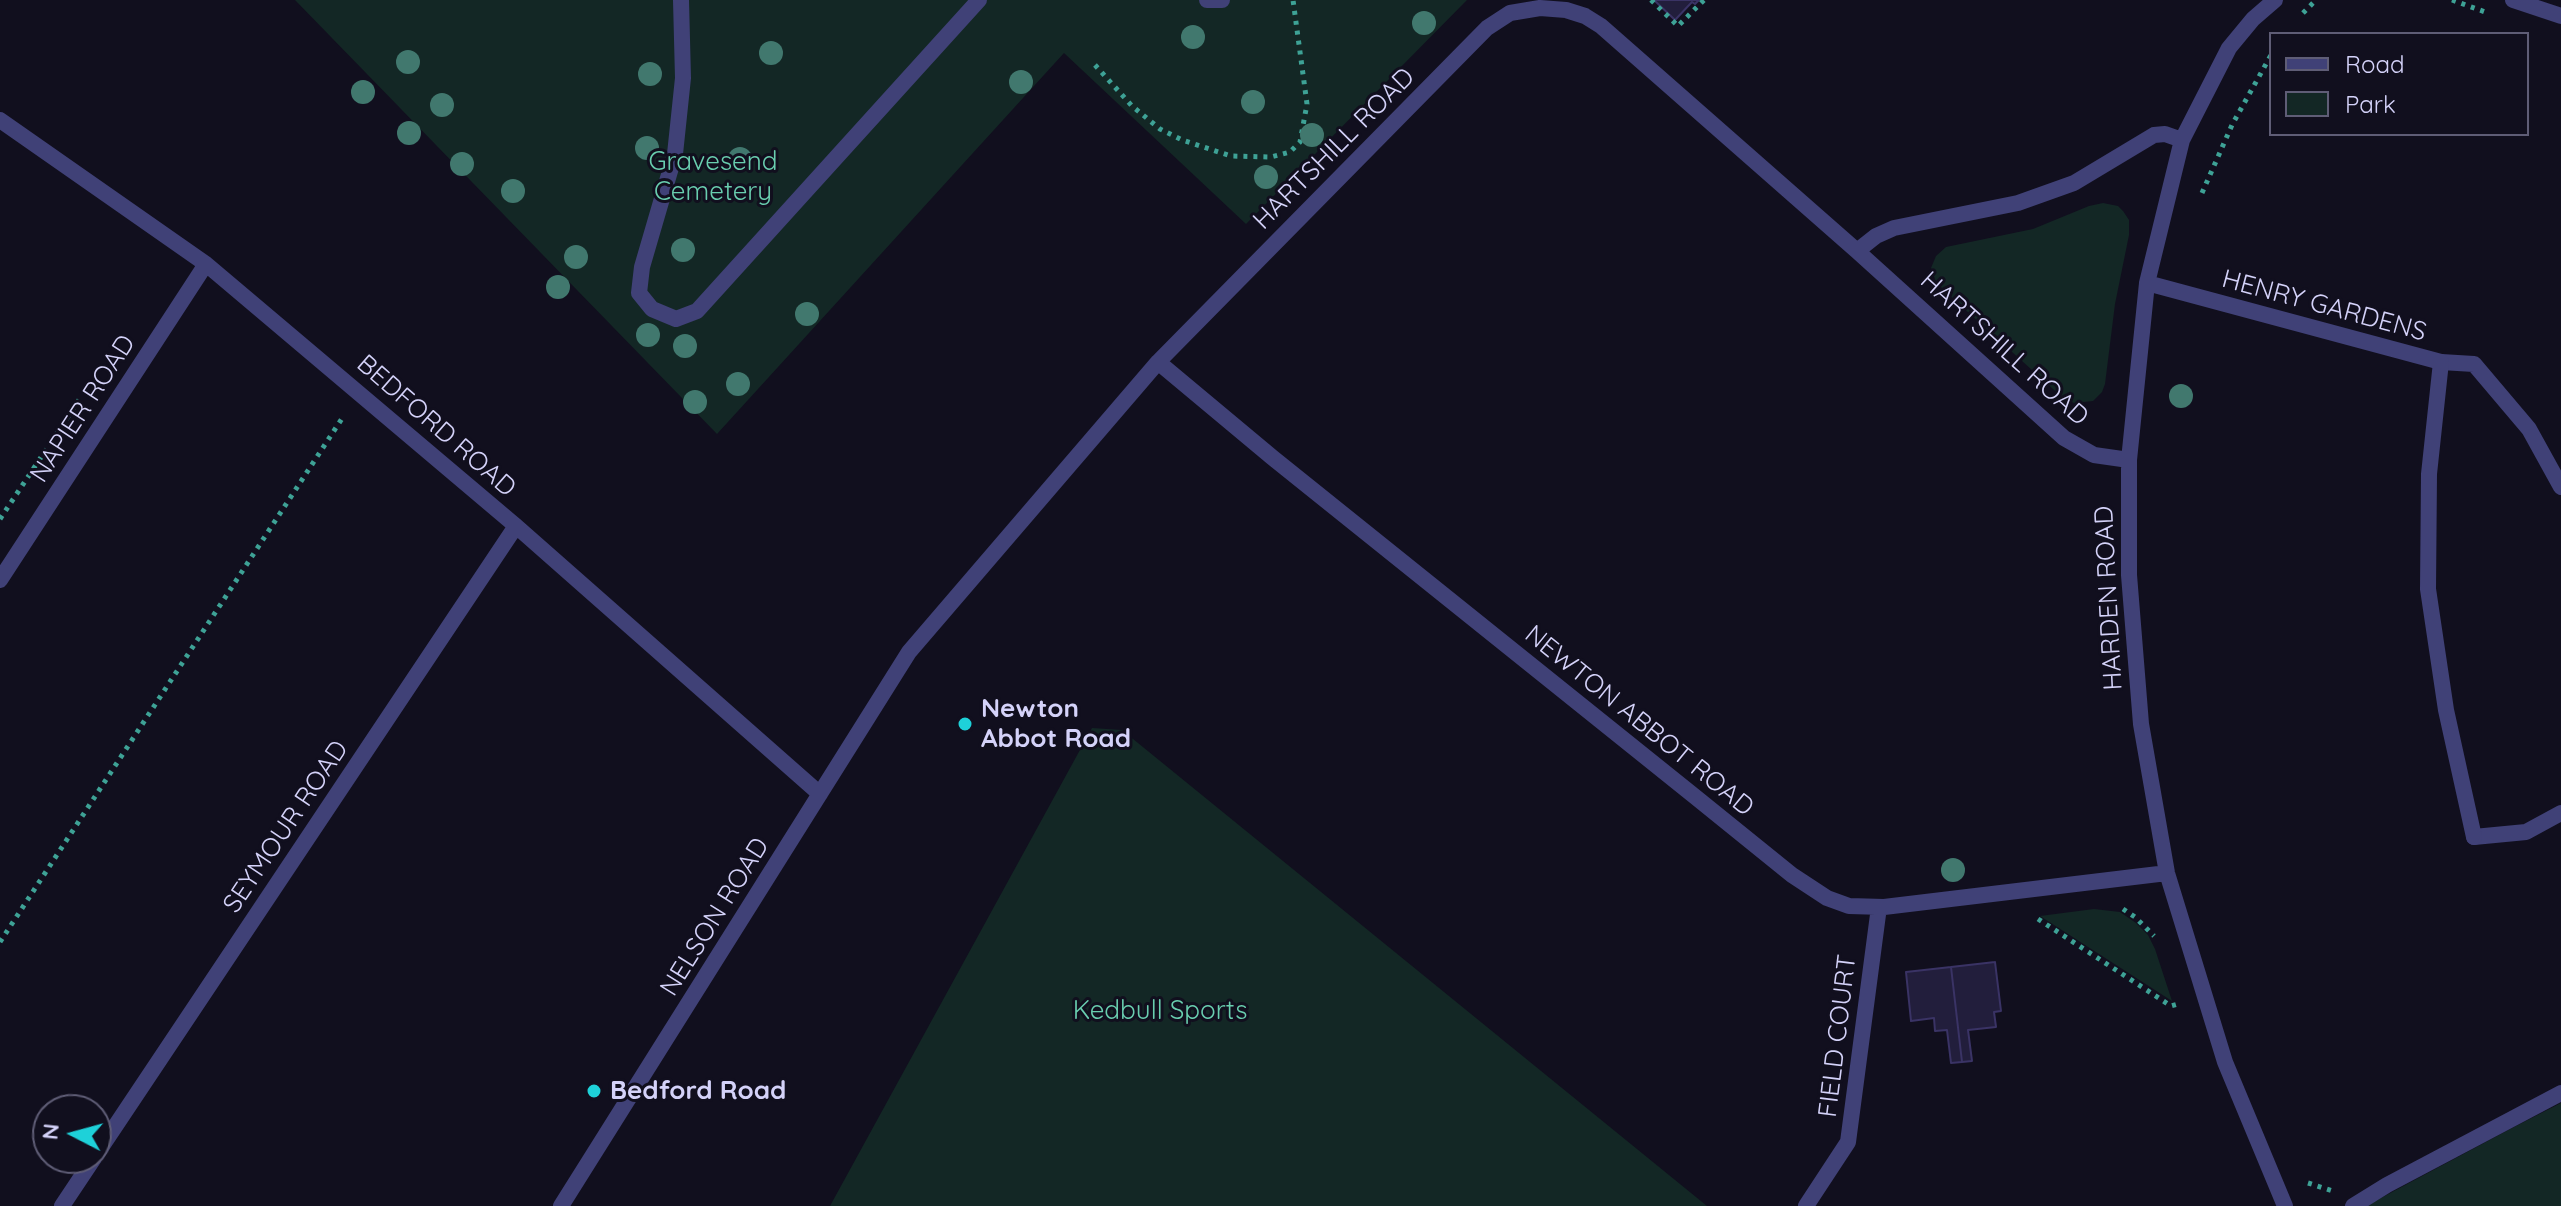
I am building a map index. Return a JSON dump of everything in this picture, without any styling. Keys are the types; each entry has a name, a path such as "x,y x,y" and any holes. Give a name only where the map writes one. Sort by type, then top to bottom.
{"street":[{"path":"681,0 683,78 675,154 642,267 639,293 652,309 676,319 697,311 979,0"},
{"path":"1207,0 1222,0"},
{"name":"HARDEN ROAD","path":"2275,0 2253,19 2229,48 2182,140 2147,283 2129,460 2129,575 2134,669 2150,783 2167,873 2225,1062 2285,1206"},
{"path":"2513,0 2561,16"},
{"name":"HARTSHILL ROAD","path":"909,652 1158,362 1487,28 1510,13 1540,4 1577,13 1601,26 2064,438 2094,455 2129,460"},
{"name":"BEDFORD ROAD","path":"0,120 206,264 516,526 820,794"},
{"path":"1857,251 1880,233 1908,224 2018,203 2074,183 2154,135 2165,134 2182,140"},
{"name":"NAPIER ROAD","path":"0,580 206,264"},
{"name":"HENRY GARDENS","path":"2147,283 2441,362 2429,474 2428,589 2446,710 2474,837 2526,832 2561,813"},
{"name":"NEWTON ABBOT ROAD","path":"1158,362 1273,458 1816,893 1840,904 1879,907 2167,873"},
{"path":"2441,362 2474,364 2529,429 2561,487"},
{"name":"SEYMOUR ROAD","path":"112,1131 516,526"},
{"name":"NELSON ROAD","path":"561,1206 909,652"},
{"name":"FIELD COURT","path":"1806,1206 1848,1142 1879,907"},
{"path":"2353,1206 2561,1093"},
{"name":"SEYMOUR ROAD","path":"62,1206 83,1174"}],"path":[{"path":"1095,65 1132,106 1160,129 1182,140 1231,156 1271,157 1290,152 1300,142 1307,104 1293,0"},
{"path":"1651,0 1678,26 1704,0"},
{"path":"2199,199 2232,125 2269,59"},
{"path":"0,519 86,389"},
{"path":"0,942 359,391"},
{"path":"2116,907 2129,912 2148,928 2158,944"},
{"path":"2036,912 2038,919 2171,1006 2179,1004"},
{"path":"2174,991 2183,1016"},
{"path":"2301,1178 2318,1188 2343,1191"}],"green space":[{"name":"Gravesend Cemetery","path":"295,0 1467,0 1246,224 1064,53 717,434"},
{"path":"2103,203 2118,206 2123,211 2129,220 2129,235 2115,304 2105,384 2093,401 2074,403 2063,398 1950,296 1936,282 1931,268 1936,256 1946,247 2033,229"},
{"name":"Kedbull Sports","path":"1092,728 1122,730 1707,1206 830,1206"},
{"path":"2094,909 2120,912 2148,935 2172,1001 2040,916"},
{"path":"2561,1103 2561,1206 2366,1206 2514,1127"}],"building":[{"path":"1654,0 1699,0 1695,4 1692,2 1675,20"},
{"path":"1995,962 2001,1011 1994,1012 1996,1027 1968,1030 1972,1061 1962,1062 1951,967"},
{"path":"1951,967 1962,1062 1951,1063 1947,1030 1935,1031 1934,1018 1911,1021 1906,972"}],"place":[{"name":"Newton Abbot Road","path":"965,724"},
{"name":"Bedford Road","path":"594,1091"}]}
